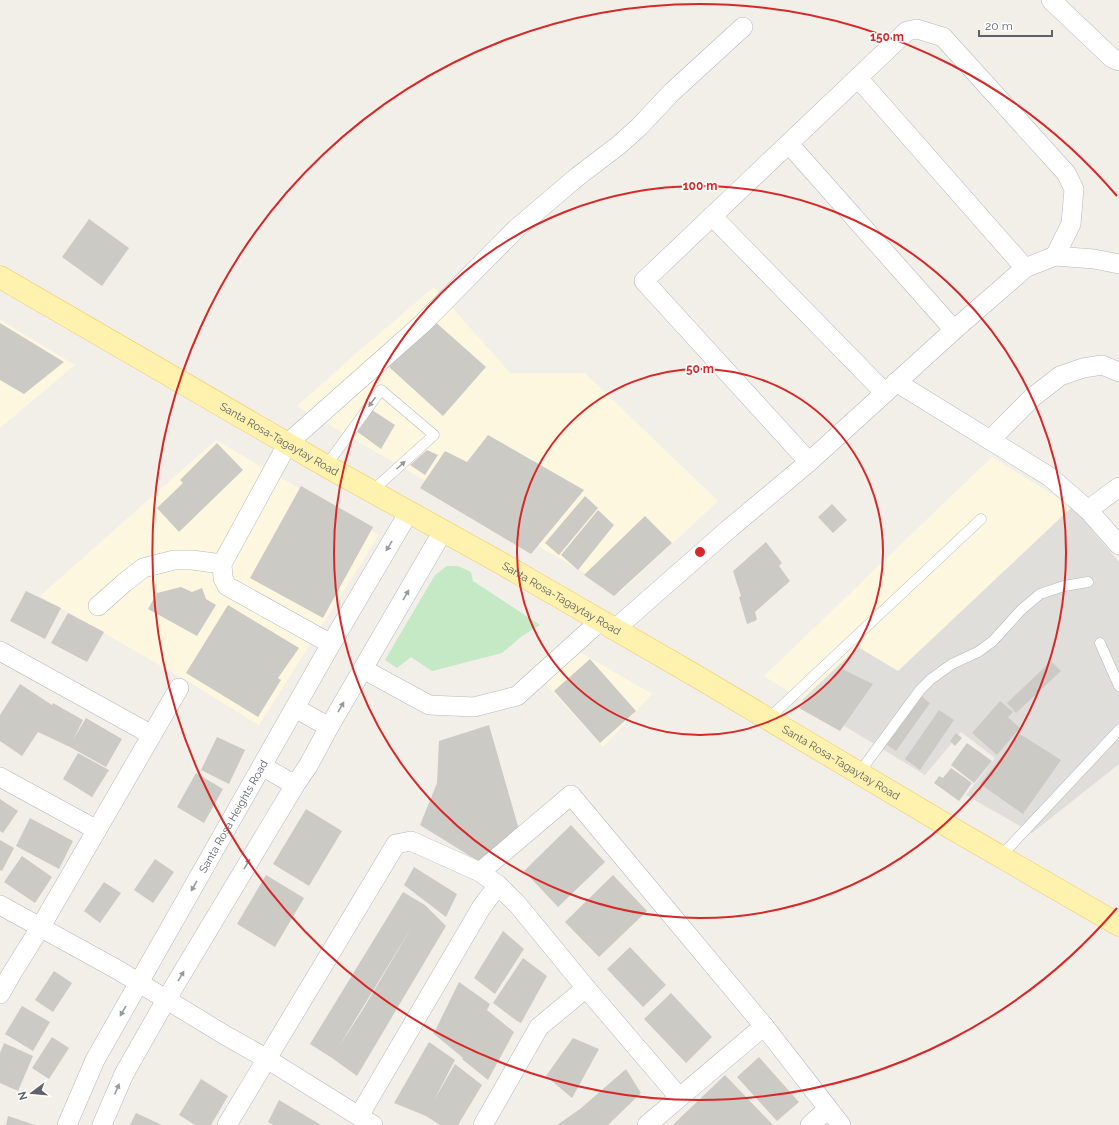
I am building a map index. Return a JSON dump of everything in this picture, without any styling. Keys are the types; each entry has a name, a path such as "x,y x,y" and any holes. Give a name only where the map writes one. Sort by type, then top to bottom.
{"main road":[{"name":"Santa Rosa-Tagaytay Road","path":"0,277 326,466 696,676 1119,925"}],"street":[{"path":"1052,0 1112,58 1119,60"},
{"path":"331,644 227,586 223,578 222,564 288,443 421,324 516,229 577,176 619,145 639,127 672,92 743,27"},
{"path":"809,462 644,281 907,31 917,29 943,37 1066,173 1074,189 1071,224 1055,256"},
{"path":"858,78 1025,268"},
{"path":"788,144 954,330"},
{"path":"712,216 891,388 990,440 1050,477 1088,510 1119,545"},
{"path":"363,669 429,705 474,707 517,696 730,528 809,462 954,330 1025,268 1055,256 1094,259 1119,264"},
{"path":"990,440 1033,397 1060,376 1083,368 1102,365 1119,372"},
{"path":"1088,510 1119,487"},
{"name":"Santa Rosa Heights Road","path":"67,1125 95,1060 331,644 409,512"},
{"path":"102,1125 124,1074 166,1000 294,785 308,766 442,531"},
{"path":"98,606 143,568 174,560 192,560 222,564"},
{"path":"0,651 152,735"},
{"path":"0,994 40,928 179,688"},
{"path":"295,708 329,727"},
{"path":"262,766 294,785"},
{"path":"0,777 97,830"},
{"path":"480,872 571,795 764,1026 841,1125"},
{"path":"227,1125 396,844 411,841 480,872 498,885 518,905 586,988 680,1097"},
{"path":"0,905 118,970 222,1034 267,1059 366,1121 481,908 498,885"},
{"path":"483,1125 538,1027 586,988"},
{"path":"647,1125 764,1026"},
{"path":"810,1125 828,1109"}],"lane":[{"path":"326,466 381,390 434,435 372,491"},
{"path":"768,719 981,519"},
{"path":"859,772 920,690 931,679 952,664 978,652 993,641 1021,610 1040,594 1064,586 1088,582"},
{"path":"1100,643 1119,686"},
{"path":"1001,856 1119,730"}],"shaded area":[{"path":"434,287 510,373 585,373 718,501 619,593 297,406"},
{"path":"0,320 75,365 0,428"},
{"path":"216,440 379,535 259,725 194,685 40,596"},
{"path":"992,457 1072,507 898,671 858,647 802,700 764,676"},
{"path":"1072,507 1119,562 1119,764 1032,833 966,795 995,758 961,732 925,775 802,700 858,647 898,671"},
{"path":"576,650 652,694 603,747 542,680"}],"green space":[{"path":"447,566 458,566 471,572 473,581 540,625 522,636 502,653 432,671 411,657 397,668 385,660 435,575"}],"building":[{"path":"89,219 129,248 102,286 62,257"},
{"path":"432,319 486,367 443,416 389,367"},
{"path":"0,323 64,362 24,394 0,380"},
{"path":"369,408 395,425 381,449 355,430"},
{"path":"488,435 584,490 531,554 420,488 445,451 467,462"},
{"path":"217,443 243,470 179,532 157,508 183,483 180,480"},
{"path":"427,450 438,455 425,475 410,465"},
{"path":"301,486 373,527 323,618 250,578"},
{"path":"585,496 598,508 559,555 545,543"},
{"path":"832,504 847,520 833,533 818,517"},
{"path":"598,510 614,525 578,570 561,555"},
{"path":"645,516 672,543 614,596 584,575"},
{"path":"766,542 782,563 779,566 790,581 755,612 757,620 747,624 739,597 741,596 733,571"},
{"path":"181,587 192,592 202,588 206,599 216,605 197,636 148,609 157,593"},
{"path":"26,591 61,608 45,639 10,621"},
{"path":"228,605 299,648 278,678 281,680 258,717 186,673"},
{"path":"68,613 104,632 87,662 51,643"},
{"path":"590,659 636,711 600,743 554,691"},
{"path":"1051,661 1061,671 1016,713 1007,703"},
{"path":"842,669 873,684 840,731 799,708"},
{"path":"20,684 52,705 53,703 83,720 73,740 86,718 122,739 106,767 70,747 38,732 22,756 0,741 0,715"},
{"path":"920,695 930,703 896,751 886,744"},
{"path":"1000,701 1013,712 1008,717 1020,728 997,755 972,733"},
{"path":"939,710 954,720 920,770 905,759"},
{"path":"489,725 518,826 518,831 478,861 420,825 437,783 439,741"},
{"path":"956,733 962,738 955,746 950,741"},
{"path":"1020,734 1061,760 1023,814 980,784"},
{"path":"217,737 245,750 229,784 201,770"},
{"path":"967,743 992,761 974,783 951,765"},
{"path":"78,753 109,770 92,797 63,779"},
{"path":"951,768 972,783 959,801 934,783 939,776 943,778"},
{"path":"196,773 223,789 204,823 177,807"},
{"path":"0,799 18,811 3,833 0,831"},
{"path":"306,809 342,831 309,886 273,864"},
{"path":"30,818 73,841 59,869 16,846"},
{"path":"571,825 605,862 558,907 524,871"},
{"path":"0,840 14,848 2,871 0,870"},
{"path":"22,856 52,877 35,903 4,882"},
{"path":"155,859 174,872 153,903 134,890"},
{"path":"414,867 457,894 446,917 404,885"},
{"path":"266,875 304,898 275,947 237,924"},
{"path":"613,875 647,911 599,957 565,922"},
{"path":"104,882 121,893 100,923 84,911"},
{"path":"403,892 425,905 446,926 357,1076 310,1044","holes":["414,923 362,1011 338,1048"]},
{"path":"503,931 524,949 495,994 474,978"},
{"path":"630,947 666,985 643,1007 607,969"},
{"path":"523,958 547,976 521,1023 493,1003"},
{"path":"54,971 72,983 53,1012 35,1000"},
{"path":"459,982 490,1004 487,1010 514,1032 488,1080 433,1033"},
{"path":"671,993 712,1037 686,1063 644,1019"},
{"path":"22,1006 50,1022 33,1051 5,1034"},
{"path":"52,1037 69,1048 49,1079 32,1068"},
{"path":"573,1038 599,1049 572,1098 546,1076"},
{"path":"429,1042 455,1060 433,1102 455,1064 482,1085 458,1125 440,1125 426,1116 394,1103"},
{"path":"4,1043 33,1056 18,1091 0,1083 0,1053"},
{"path":"759,1057 799,1102 777,1121 737,1077"},
{"path":"626,1069 641,1093 608,1125 557,1125 580,1109"},
{"path":"725,1075 773,1125 673,1125 681,1117"},
{"path":"201,1079 228,1096 211,1125 195,1125 179,1115"},
{"path":"279,1100 321,1125 273,1125 268,1122"},
{"path":"136,1113 162,1125 130,1125"},
{"path":"8,1116 35,1125 6,1125"}]}
